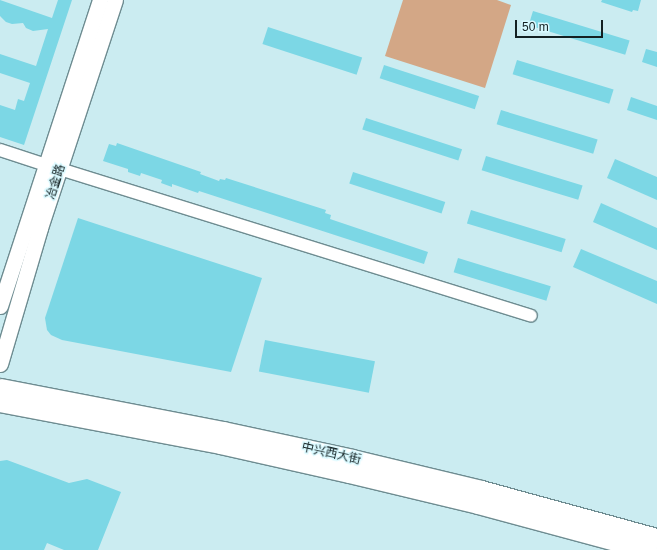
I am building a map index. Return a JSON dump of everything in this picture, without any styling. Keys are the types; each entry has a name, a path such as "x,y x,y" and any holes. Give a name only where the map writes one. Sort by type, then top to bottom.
{"main road":[{"name":"中兴西大街","path":"0,388 215,429 352,459 481,490 657,538"},
{"name":"中兴西大街","path":"0,402 120,424 328,468 478,504 648,550"}],"street":[{"name":"冶金路","path":"0,364 100,0"},
{"name":"冶金路","path":"0,306 115,0"},
{"path":"0,150 531,316"}],"shaded area":[{"path":"403,0 497,0 511,5 485,88 385,56"}],"building":[{"path":"0,0 52,18 58,0 72,0 24,145 0,137 0,105 15,110 18,99 24,101 30,83 0,73 0,54 36,66 48,29 33,31 26,28 23,23 12,24 6,22 0,16"},
{"path":"602,0 641,0 638,11 633,10 632,12 601,2"},
{"path":"533,11 630,41 625,55 529,25"},
{"path":"268,27 362,58 357,75 262,44"},
{"path":"646,49 657,52 657,67 642,62"},
{"path":"517,60 614,90 609,104 513,74"},
{"path":"384,65 479,96 475,109 380,78"},
{"path":"631,97 657,106 657,120 627,110"},
{"path":"501,110 598,140 593,154 497,124"},
{"path":"366,118 462,149 458,161 362,129"},
{"path":"117,143 201,172 200,174 219,181 220,179 225,180 226,178 326,210 325,213 331,215 330,219 428,252 424,264 199,191 198,193 172,184 172,187 161,183 162,180 141,173 140,176 128,172 128,169 103,161 109,144 116,146"},
{"path":"486,156 583,186 578,200 482,170"},
{"path":"615,159 657,177 657,200 607,178"},
{"path":"353,172 445,202 442,213 349,183"},
{"path":"601,203 657,228 657,250 593,222"},
{"path":"471,210 566,239 562,252 467,223"},
{"path":"78,218 262,278 231,372 62,340 51,335 47,330 45,318"},
{"path":"581,249 657,281 657,304 573,267"},
{"path":"458,258 551,286 546,301 454,272"},
{"path":"265,340 375,361 369,393 259,371"},
{"path":"7,460 69,483 87,479 121,492 98,550 64,550 47,543 44,550 0,550 0,461"}]}
